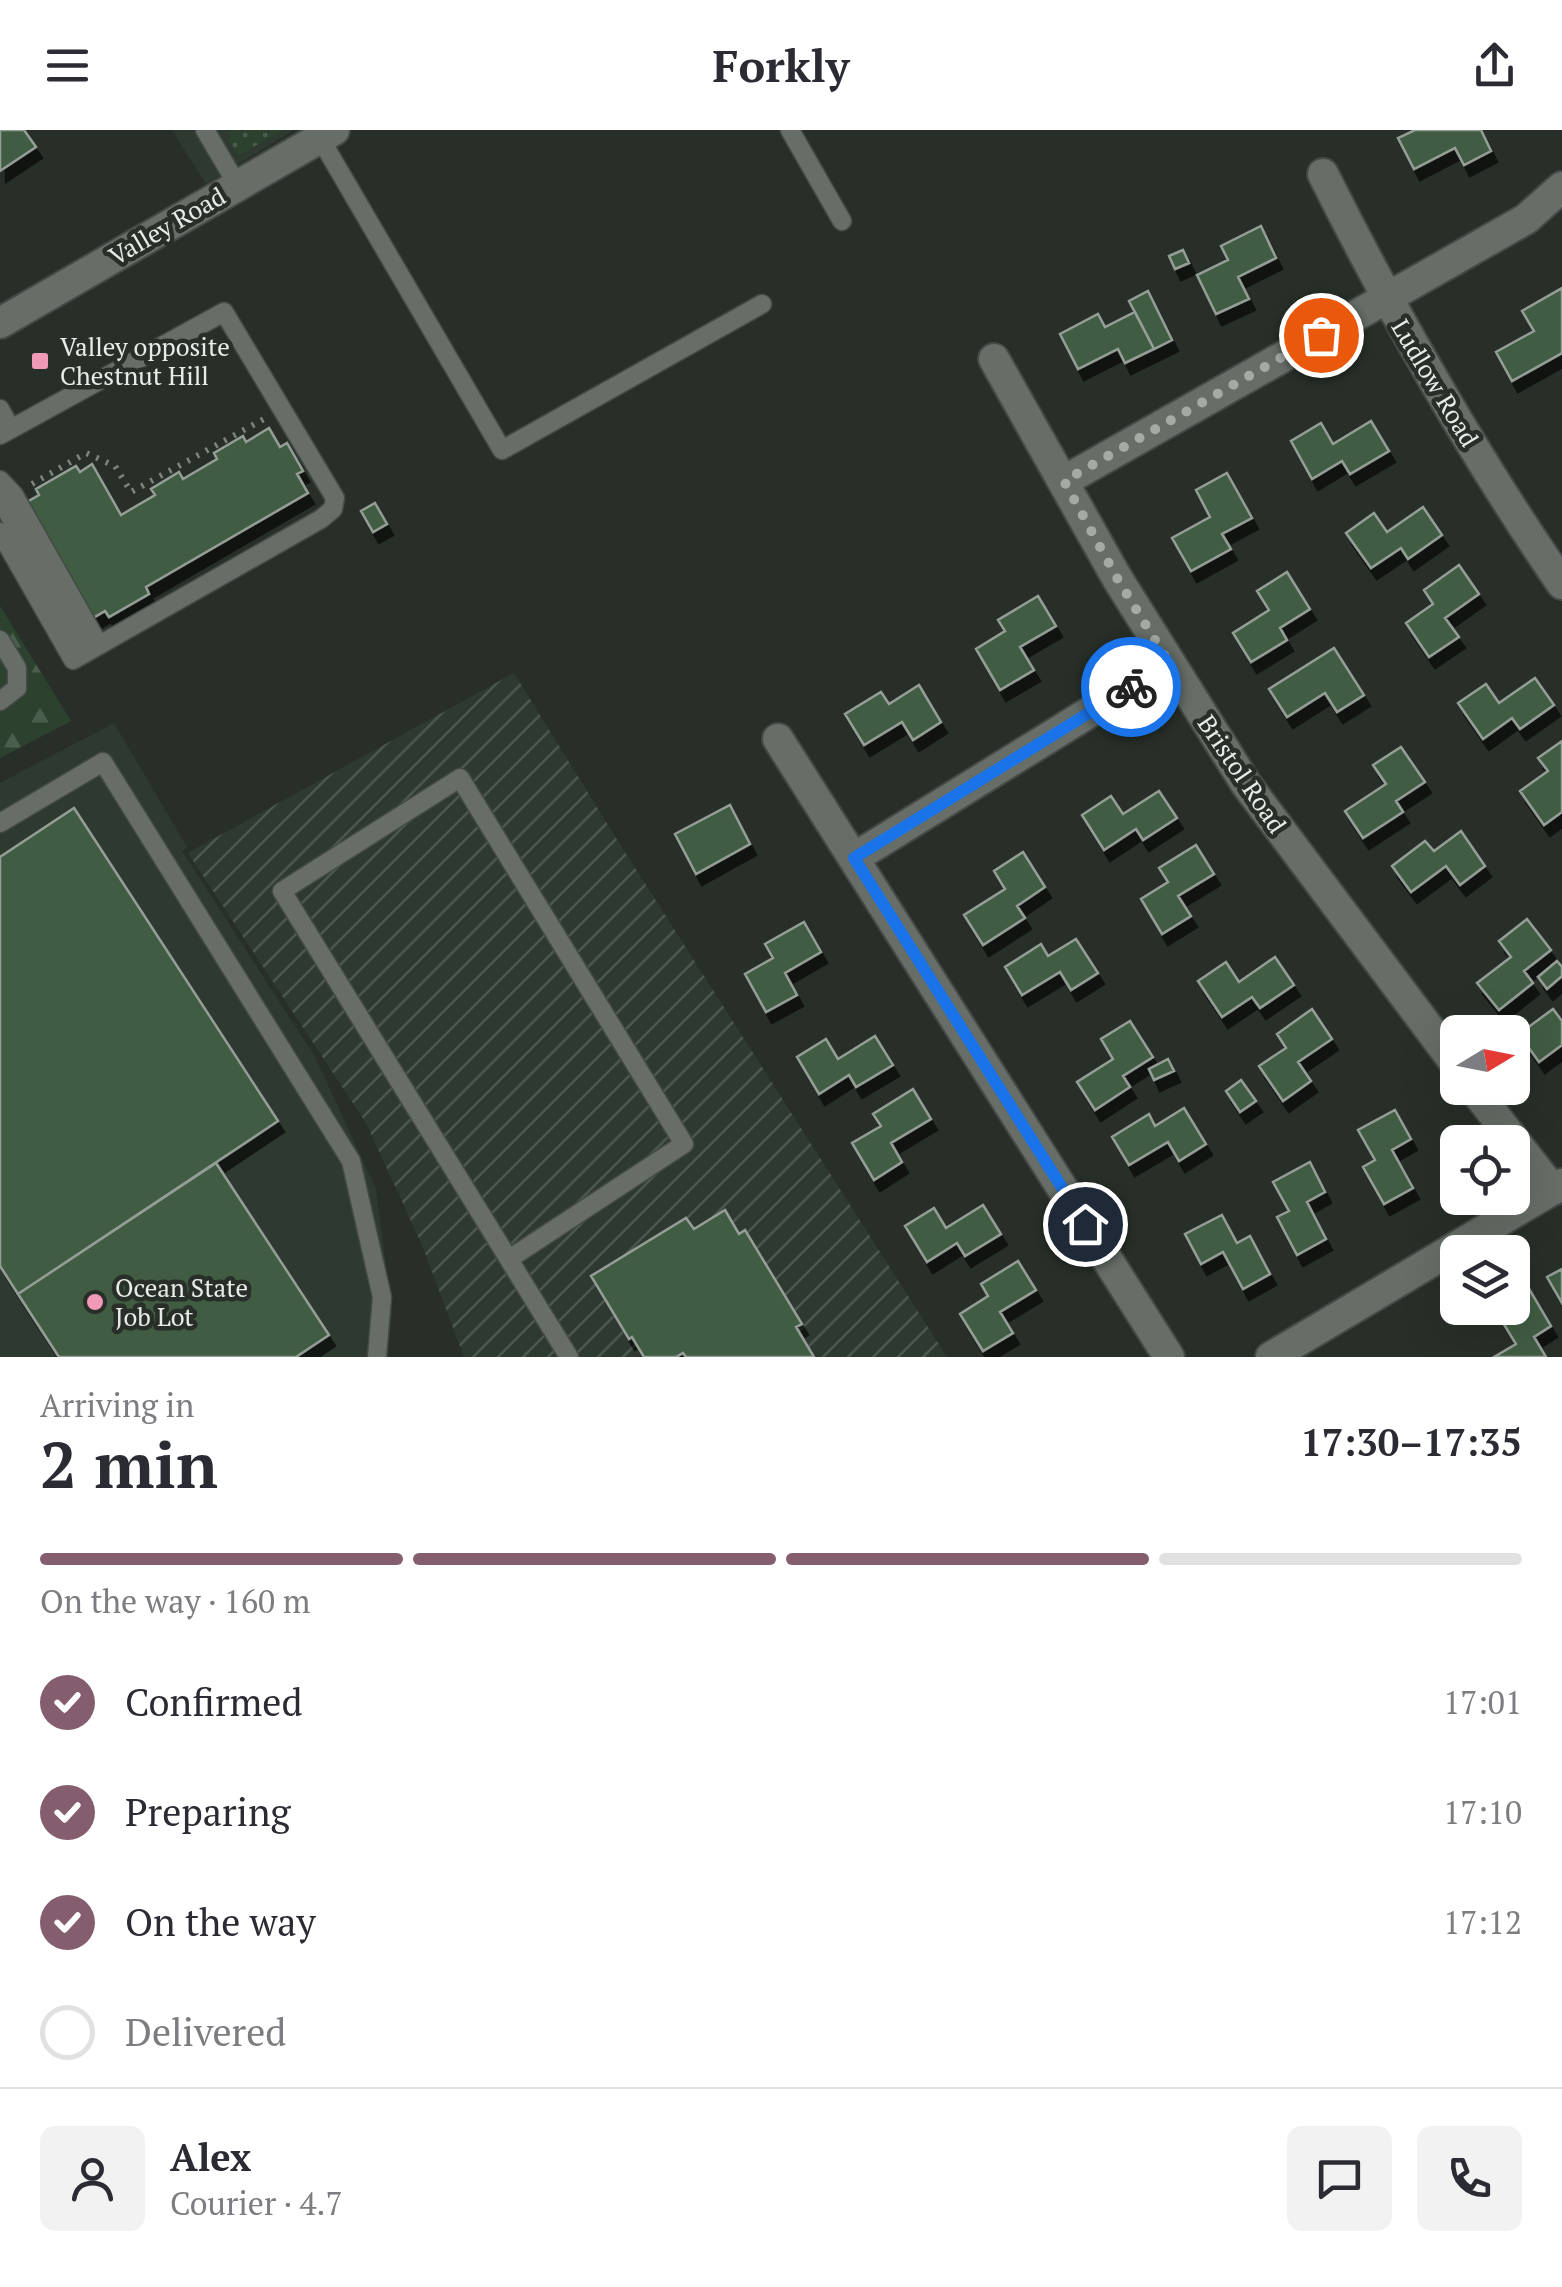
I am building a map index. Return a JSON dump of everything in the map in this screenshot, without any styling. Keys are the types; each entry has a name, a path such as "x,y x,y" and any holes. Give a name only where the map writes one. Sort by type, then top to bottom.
{"street":[{"name":"Valley Road","path":"0,322 327,134"},
{"name":"Ludlow Road","path":"1323,174 1386,299 1492,477 1562,584"},
{"path":"1064,481 1526,219 1562,187"},
{"name":"Bristol Road","path":"994,359 1117,578 1256,799 1440,1043"},
{"path":"854,858 1169,663"},
{"path":"778,739 1169,1357"},
{"path":"1270,1357 1557,1187 1487,1105"}],"lane":[{"path":"205,130 238,186"},
{"path":"790,130 842,221"},
{"path":"327,134 502,450 762,304"},
{"path":"0,409 6,432 224,312 335,498 333,509 321,519 73,660 0,532"},
{"path":"0,480 92,649"},
{"path":"0,640 17,668 17,688 0,702"},
{"path":"0,822 103,762 351,1161 382,1298 377,1357"},
{"path":"509,1259 684,1144 460,778 282,890 569,1357"}],"path":[{"path":"7,497 86,453 115,466 131,492 283,409"}],"shaded area":[{"path":"172,130 294,130 206,184"},
{"path":"514,673 947,1357 464,1357 422,1245 366,1123 188,853"},
{"path":"114,723 187,847 182,851 315,1057 376,1189 392,1312 387,1357 0,1357 0,783"}],"green space":[{"path":"230,130 283,130 239,155 229,143"},
{"path":"0,606 71,721 0,758"}],"building":[{"path":"0,130 24,130 36,147 0,171"},
{"path":"1415,130 1481,130 1491,151 1464,165 1455,148 1414,169 1398,138"},
{"path":"1261,226 1276,258 1238,277 1249,299 1216,314 1197,275 1228,260 1221,246"},
{"path":"1183,250 1189,263 1175,269 1169,256"},
{"path":"1562,288 1562,353 1512,381 1496,352 1534,331 1522,311"},
{"path":"1148,291 1172,340 1154,349 1129,301"},
{"path":"1135,312 1154,349 1125,363 1118,349 1078,369 1060,334 1098,314 1105,327"},
{"path":"1371,421 1389,451 1350,474 1342,461 1312,479 1291,441 1321,423 1333,444"},
{"path":"269,428 280,447 287,443 303,471 297,474 308,493 146,587 149,594 109,617 105,611 93,618 27,502 39,495 36,489 76,466 80,472 92,464 121,515 155,495 151,489 179,472 183,479 217,459 214,453 243,436 246,442"},
{"path":"1227,473 1252,518 1222,534 1231,549 1191,571 1172,538 1210,517 1196,490"},
{"path":"375,503 387,524 373,532 361,511"},
{"path":"1423,507 1442,535 1408,559 1401,548 1371,568 1346,533 1374,513 1387,532"},
{"path":"1459,565 1479,594 1445,618 1459,637 1429,657 1406,623 1433,604 1424,590"},
{"path":"1287,572 1310,609 1280,628 1287,640 1251,662 1233,633 1269,610 1257,591"},
{"path":"1038,596 1056,626 1020,647 1034,670 1000,690 976,649 1005,631 998,620"},
{"path":"1334,648 1364,695 1337,712 1325,693 1287,717 1269,689"},
{"path":"1535,678 1554,705 1520,729 1512,718 1483,739 1458,703 1486,684 1499,703"},
{"path":"919,685 941,722 913,740 902,722 864,745 845,714 881,692 889,704"},
{"path":"1562,741 1562,812 1544,825 1520,791 1548,771 1538,758"},
{"path":"1401,747 1425,782 1396,801 1403,812 1363,838 1345,811 1386,784 1373,765"},
{"path":"1159,791 1177,818 1143,840 1136,829 1104,850 1082,815 1111,796 1123,814"},
{"path":"730,805 750,844 696,874 675,834"},
{"path":"74,808 278,1121 18,1294 0,1266 0,857"},
{"path":"1461,831 1485,866 1460,885 1446,866 1411,892 1392,866 1425,841 1434,851"},
{"path":"1196,845 1214,874 1178,896 1191,916 1162,934 1141,899 1168,882 1159,868"},
{"path":"1023,852 1045,887 1017,906 1025,918 983,945 964,915 1005,889 994,871"},
{"path":"1527,919 1551,950 1524,971 1533,983 1499,1010 1477,983 1511,957 1499,941"},
{"path":"804,922 821,952 785,973 797,995 766,1012 745,974 773,958 765,944"},
{"path":"1076,939 1098,973 1071,990 1060,972 1022,995 1005,967 1041,944 1048,956"},
{"path":"1275,957 1294,985 1260,1008 1252,997 1222,1017 1198,981 1226,962 1239,982"},
{"path":"1557,961 1562,976 1547,989 1538,977"},
{"path":"1312,1009 1332,1039 1298,1062 1311,1081 1283,1101 1259,1066 1286,1048 1277,1034"},
{"path":"1553,1009 1562,1021 1562,1045 1539,1062 1530,1049 1530,1026"},
{"path":"1130,1021 1153,1057 1123,1076 1130,1087 1095,1110 1077,1082 1113,1059 1101,1039"},
{"path":"875,1036 893,1065 856,1087 849,1075 819,1094 797,1057 826,1039 838,1059"},
{"path":"1168,1059 1174,1071 1154,1080 1149,1069"},
{"path":"1241,1080 1256,1101 1240,1112 1226,1091"},
{"path":"913,1089 931,1119 891,1143 902,1162 874,1180 852,1143 881,1126 873,1114"},
{"path":"1184,1108 1206,1144 1179,1161 1168,1142 1129,1165 1112,1137 1149,1114 1155,1126"},
{"path":"1395,1110 1411,1139 1392,1150 1413,1188 1384,1204 1363,1167 1375,1160 1358,1130"},
{"path":"1310,1162 1325,1192 1307,1202 1326,1239 1297,1255 1277,1217 1289,1211 1273,1182"},
{"path":"216,1163 329,1335 296,1357 59,1357 18,1294"},
{"path":"983,1205 1001,1234 965,1256 957,1243 927,1262 905,1226 934,1208 946,1228"},
{"path":"725,1210 739,1234 745,1230 802,1324 796,1327 814,1357 686,1357 683,1353 676,1357 644,1357 591,1276 686,1218 694,1229"},
{"path":"1222,1215 1237,1243 1250,1236 1270,1274 1243,1289 1223,1252 1201,1264 1185,1234"},
{"path":"1018,1261 1036,1290 1000,1312 1013,1333 983,1351 960,1314 988,1296 981,1284"},
{"path":"1562,1269 1562,1303 1547,1277"},
{"path":"1530,1290 1551,1326 1534,1337 1546,1357 1494,1357 1516,1344 1504,1325 1530,1325"}],"way so far":[{"path":"1131,687 1169,663 1064,481 1321,335"}],"place":[{"name":"Valley opposite Chestnut Hill","path":"40,361"},
{"name":"Ocean State Job Lot","path":"95,1302"}],"route":[{"path":"1085,1224 854,858 1131,687"}]}
